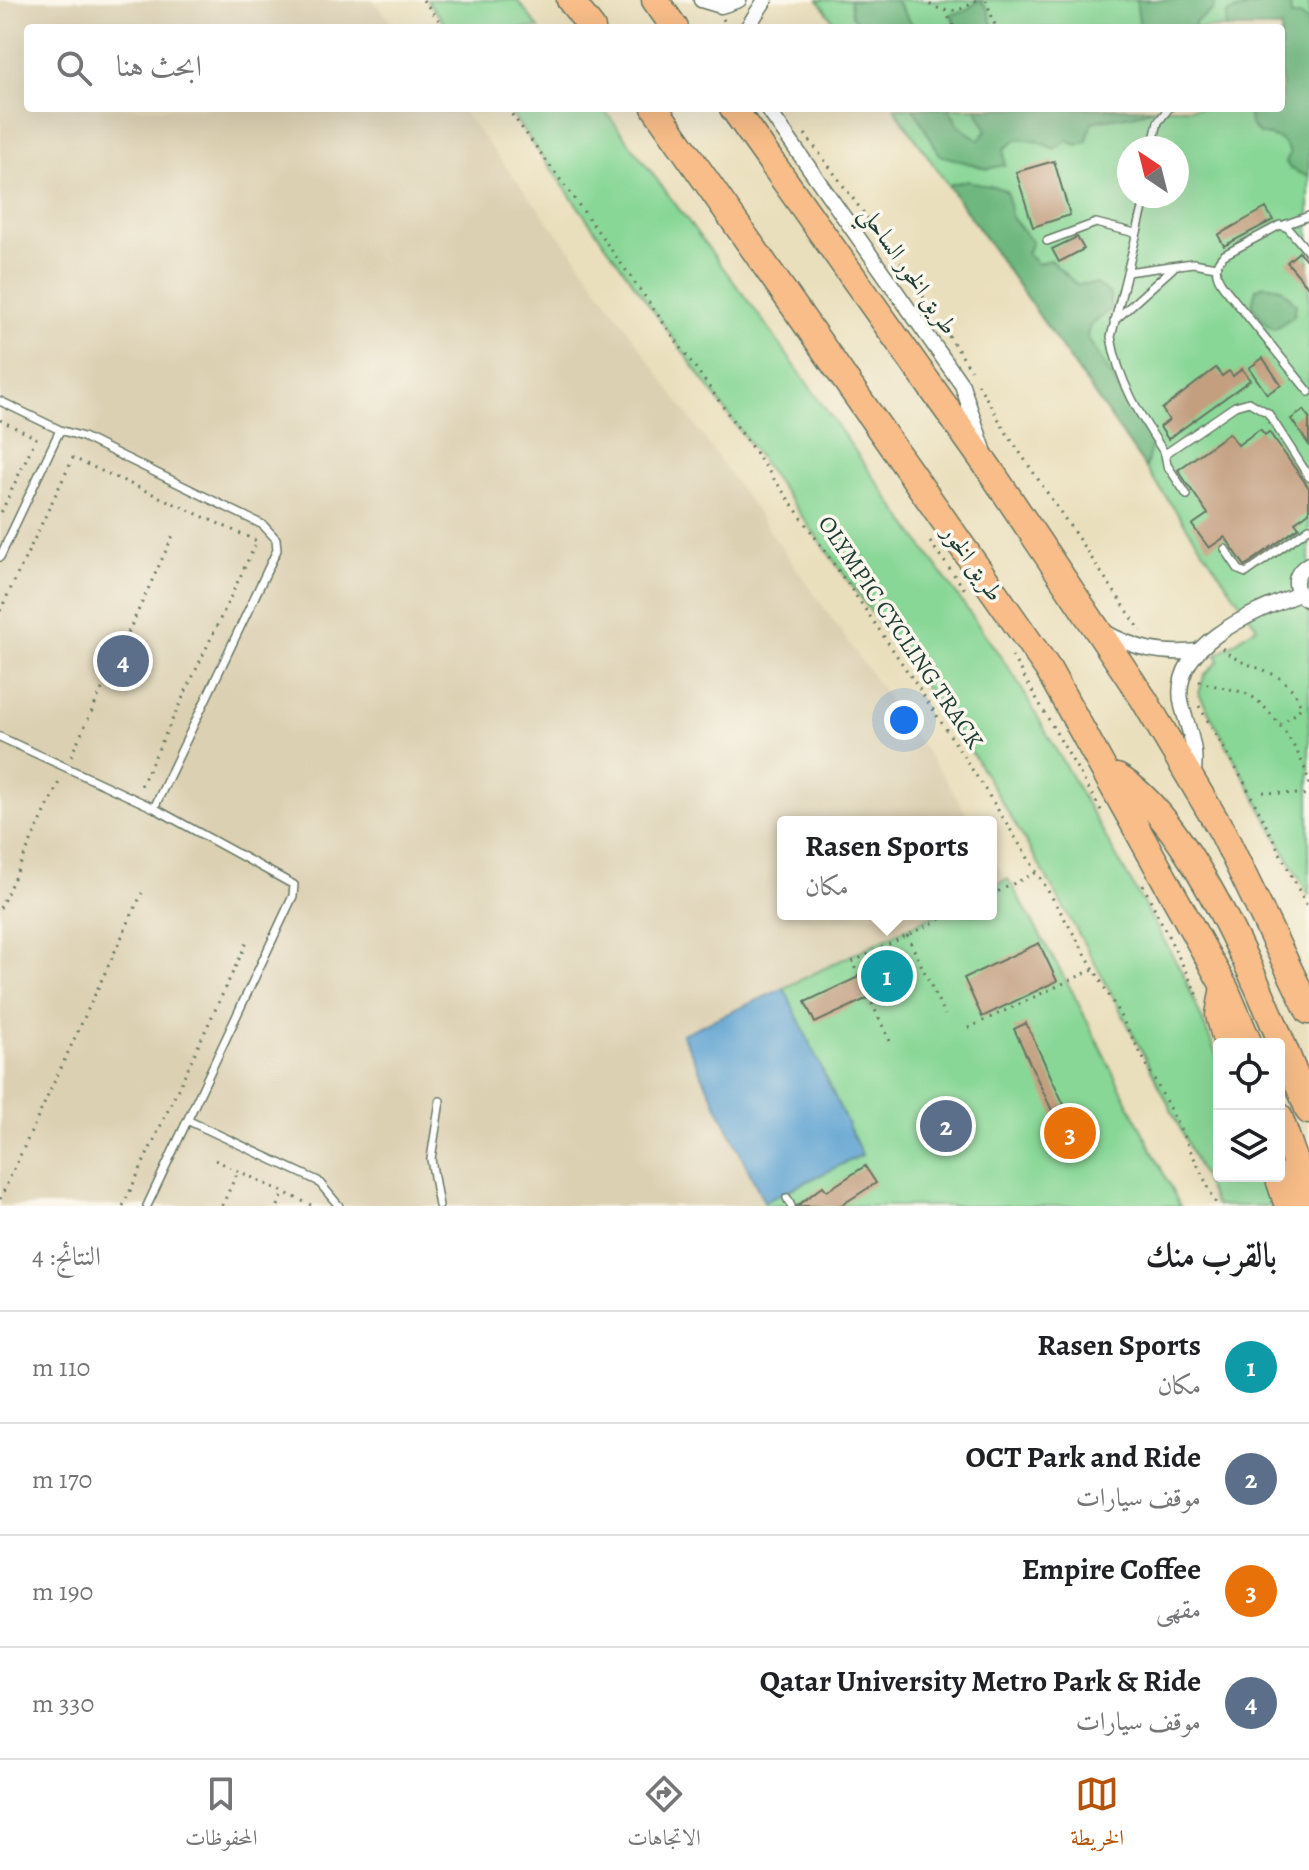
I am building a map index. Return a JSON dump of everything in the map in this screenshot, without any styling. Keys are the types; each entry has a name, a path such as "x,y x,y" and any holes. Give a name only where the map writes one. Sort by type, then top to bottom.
{"highway":[{"path":"570,0 589,24"},
{"path":"655,0 672,24"},
{"name":"طريق الخور","path":"658,112 1048,669 1225,988 1246,1038"},
{"path":"736,112 990,470 1096,626 1223,833 1309,1011"},
{"path":"1107,772 1137,793 1185,849 1256,985 1309,1111"},
{"path":"1225,988 1219,1015 1225,1038"},
{"path":"1285,1133 1309,1201"},
{"path":"1280,1182 1288,1206"}],"street":[{"path":"701,0 721,6 739,0"},
{"path":"750,24 765,0"},
{"name":"طريق الخور الساحلي","path":"770,112 962,385 972,407 990,470"},
{"path":"1096,626 1143,650 1166,654 1198,651 1249,616 1304,598 1296,578 1301,568 1309,564"},
{"path":"1193,780 1195,744 1181,690 1198,651"}],"lane":[{"path":"1155,136 1158,122 1166,112"},
{"path":"1142,208 1113,323 1114,355 1122,379 1165,454 1167,465 1187,495"},
{"path":"1309,216 1275,226 1224,255 1216,267 1220,281 1309,392"},
{"path":"1047,241 1096,223 1135,233"},
{"path":"1284,225 1305,243 1309,253"},
{"path":"1127,272 1193,263 1216,267"},
{"path":"1113,323 1174,267"},
{"path":"0,401 60,430 83,437 263,525 273,533 278,545 154,808"},
{"path":"1165,454 1235,406 1249,402 1268,413 1309,477"},
{"path":"0,557 60,430"},
{"path":"1225,549 1239,570 1246,573 1309,528"},
{"path":"0,737 154,808 294,885 293,896 147,1206"},
{"path":"439,1206 431,1159 440,1101"},
{"path":"189,1121 318,1181 339,1206"}],"path":[{"path":"423,0 442,24"},
{"path":"923,0 945,10 960,10 976,0"},
{"path":"986,0 995,24"},
{"path":"945,10 952,24"},
{"name":"OLYMPIC CYCLING TRACK","path":"510,112 818,542 998,807 1094,969 1151,1073 1217,1206"},
{"path":"805,133 906,270 969,366 1006,432 1145,636"},
{"path":"0,420 36,438 0,515"},
{"path":"0,611 73,458 257,541 134,800"},
{"path":"0,908 175,531"},
{"path":"930,542 967,591"},
{"path":"1215,639 1232,657 1265,669 1296,695 1301,706 1298,712 1278,726"},
{"path":"1011,654 1105,818"},
{"path":"1200,672 1195,680 1199,708 1244,782 1309,910"},
{"path":"1195,680 1247,694 1278,726 1305,764 1309,786"},
{"path":"1263,792 1309,795"},
{"path":"997,892 1037,872"},
{"path":"1136,873 1202,1006"},
{"path":"0,1199 142,893"},
{"path":"890,1041 852,962 938,920"},
{"path":"907,935 945,1015"},
{"path":"123,1206 247,942"},
{"path":"968,1028 1094,969"},
{"path":"215,1160 313,1206"},
{"path":"222,1206 238,1171"},
{"path":"278,1206 284,1192"}],"shaded area":[{"path":"0,0 373,0 394,24 24,24 24,112 463,112 577,258 948,783 967,816 777,816 777,920 997,920 997,865 1072,991 1180,1206 0,1206"}],"green space":[{"path":"427,0 517,0 536,24 445,24"},
{"path":"818,0 1309,0 1309,896 1199,694 1204,676 1219,660 1216,655 1257,627 897,112 1285,112 1285,24 835,24"},
{"path":"850,0 895,0 912,24 858,24 852,16"},
{"path":"980,0 988,10 992,24 955,24 951,14 964,12"},
{"path":"1136,0 1211,0 1214,5 1213,10 1195,24 1139,24"},
{"path":"1268,0 1297,0 1290,6 1291,16 1301,16 1308,24 1309,177 1290,169 1286,162 1290,153 1281,141 1259,134 1250,124 1248,112 1285,112 1285,24 1226,24 1227,14"},
{"path":"510,112 606,112 761,318 1015,677 1184,976 1213,1046 1213,1182 1268,1182 1275,1206 1216,1206 1130,1029 1035,857 967,745"},
{"path":"915,112 951,112 959,126 979,140 987,130 978,112 1143,112 1092,122 1087,141 1077,145 1067,141 1054,149 1040,142 1018,139 1004,149 1005,165 987,169 940,155"},
{"path":"968,180 1007,192 1011,216 1032,242 1027,254 1038,264 1050,260 1076,284 1096,284 1110,294 1110,310 1089,327 1087,337 1152,442 1146,468 948,185"},
{"path":"1264,285 1281,288 1296,304 1294,316 1274,329 1267,325 1252,305 1256,289"},
{"path":"1008,879 1072,991 1180,1206 766,1206 764,1202 862,1155 784,988 924,920 997,920 997,884"}],"water":[{"path":"784,988 862,1155 764,1202 682,1034"}],"building":[{"path":"1054,161 1070,215 1033,227 1016,172"},
{"path":"1266,208 1273,220 1224,246 1218,235"},
{"path":"1077,237 1084,249 1059,262 1052,249"},
{"path":"1299,252 1309,263 1309,288 1287,262"},
{"path":"1263,358 1281,385 1267,394 1249,368"},
{"path":"1216,368 1222,376 1229,371 1233,376 1242,369 1250,380 1168,439 1160,427 1169,420 1162,409"},
{"path":"1304,410 1309,418 1309,445 1291,419"},
{"path":"1260,429 1265,435 1269,432 1309,488 1309,512 1295,522 1299,527 1245,566 1225,537 1209,548 1192,525 1208,514 1178,470 1229,433 1238,445"},
{"path":"1039,943 1057,981 982,1017 964,978"},
{"path":"903,956 913,977 815,1023 805,1002"},
{"path":"1026,1023 1079,1137 1067,1143 1014,1029"},
{"path":"865,1166 876,1183 840,1206 797,1206 823,1186 827,1191"}],"place":[{"name":"Qatar University Metro Park & Ride","path":"123,661"},
{"name":"Rasen Sports","path":"887,976"},
{"name":"OCT Park and Ride","path":"946,1126"},
{"name":"Empire Coffee","path":"1070,1133"}]}
